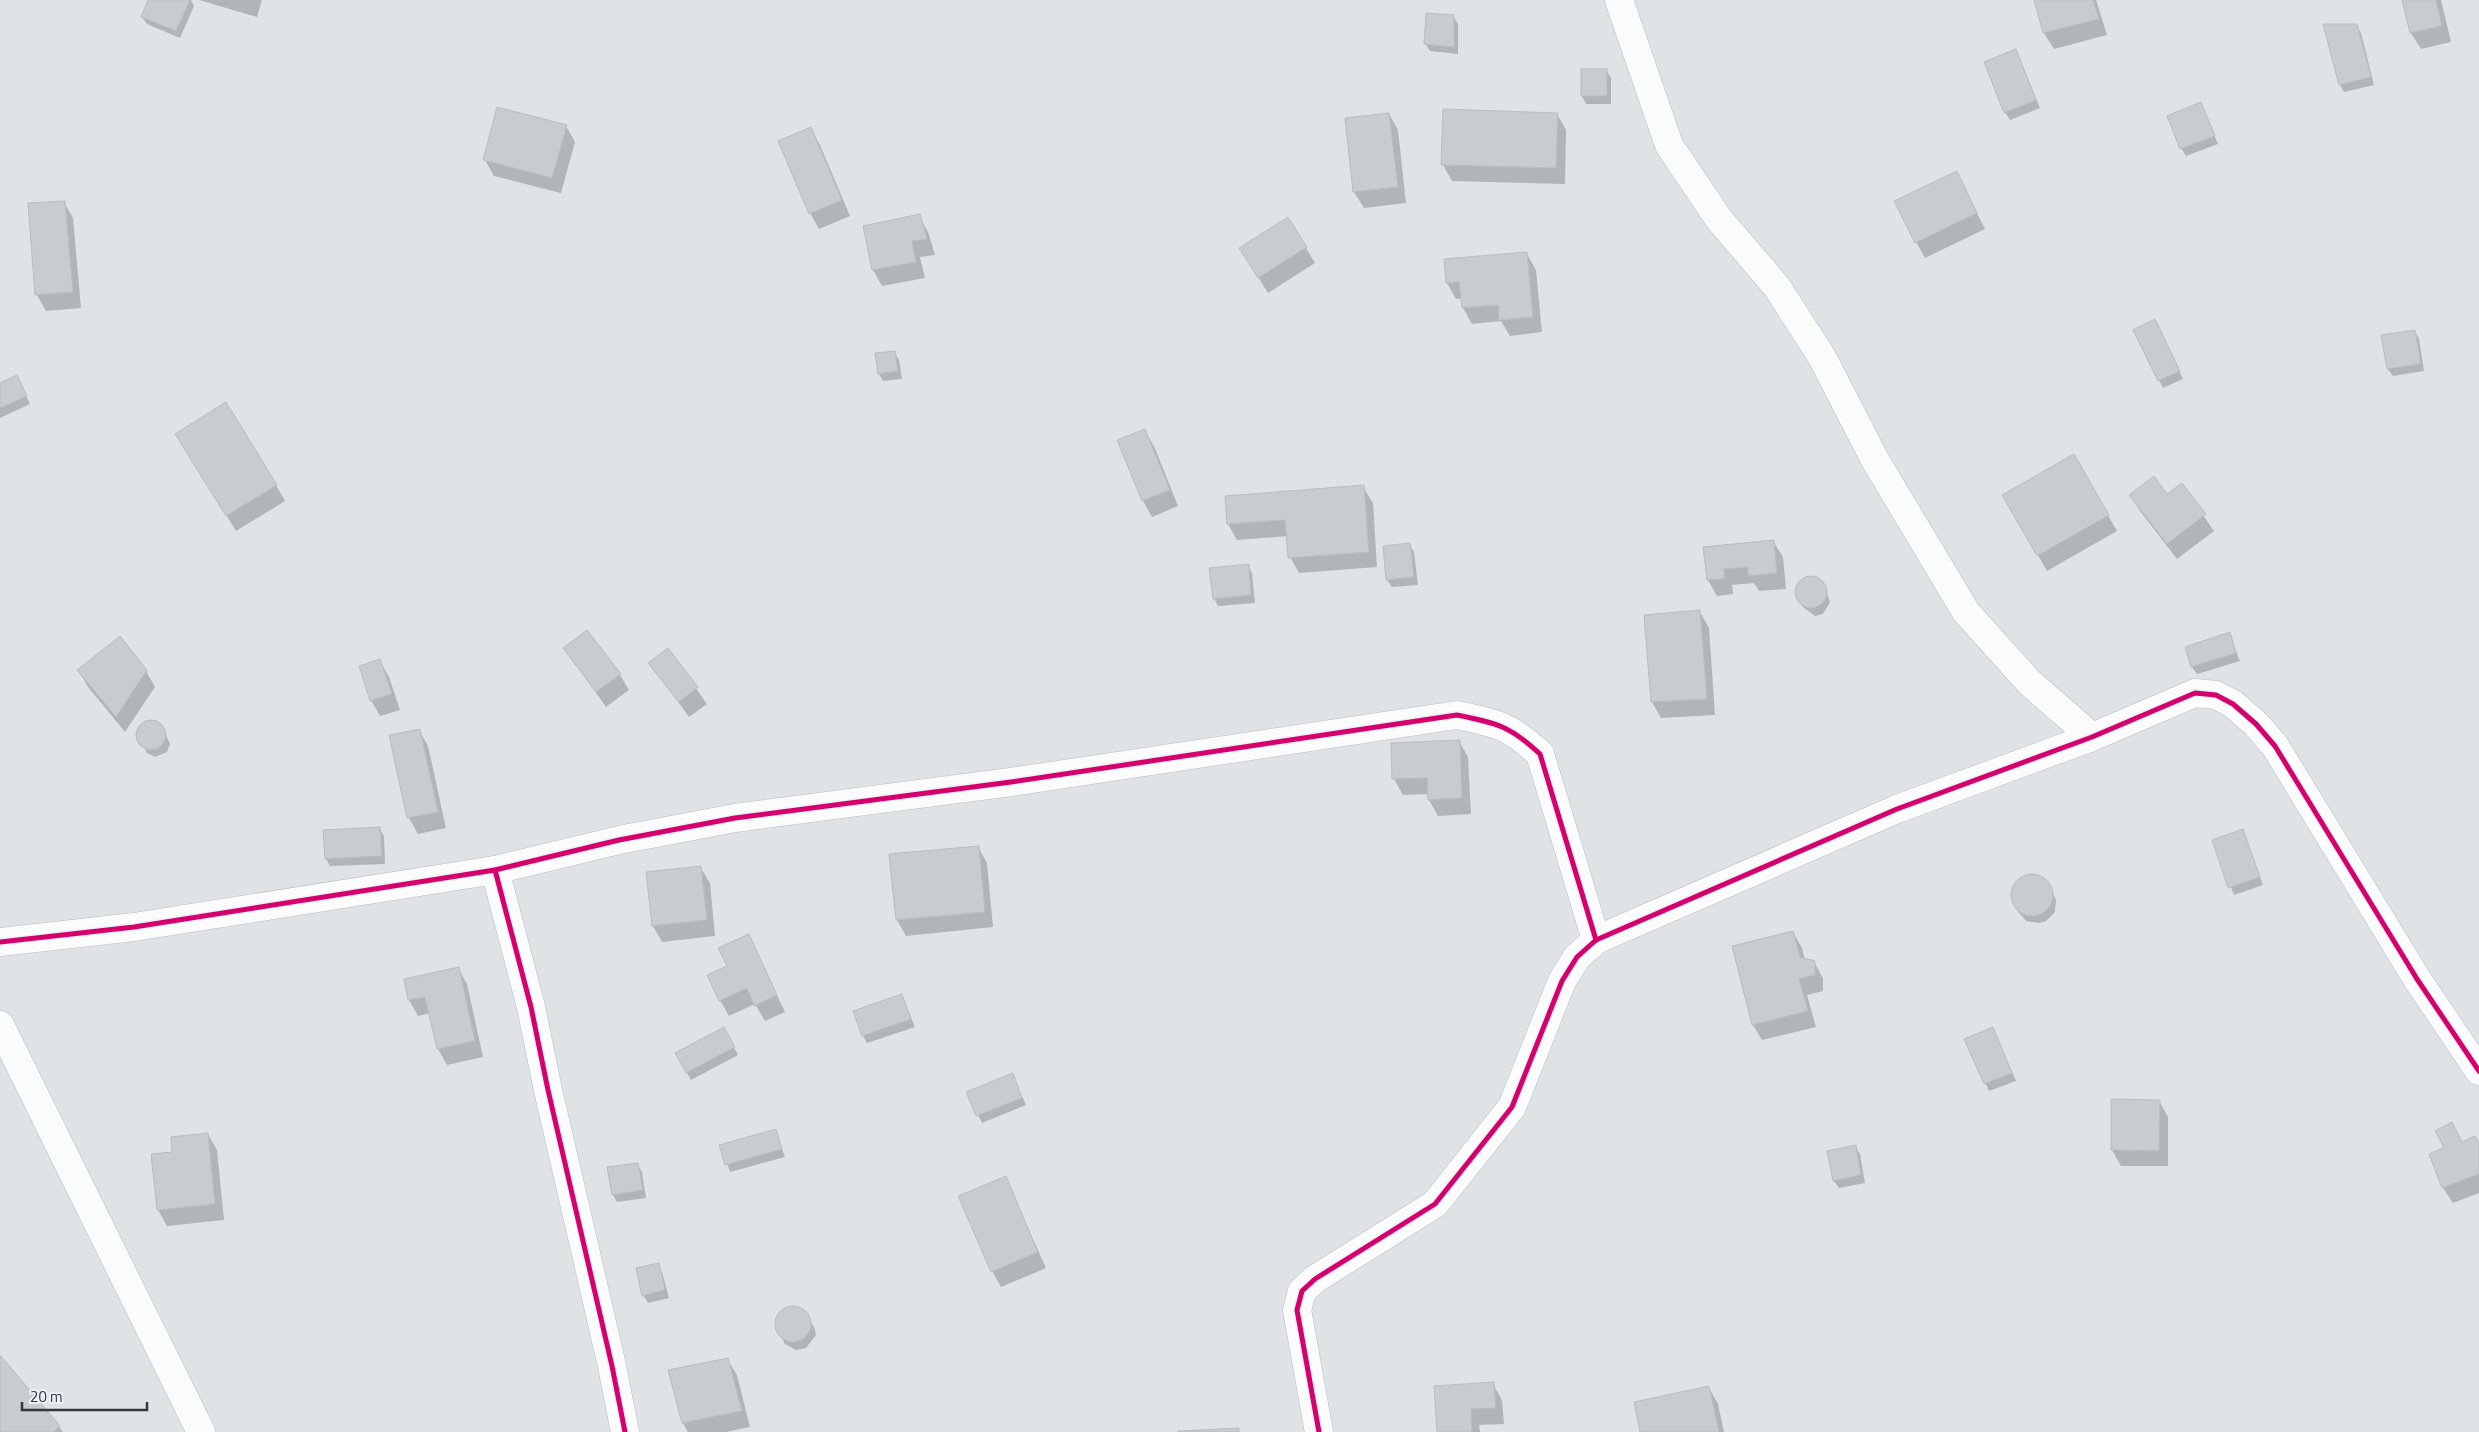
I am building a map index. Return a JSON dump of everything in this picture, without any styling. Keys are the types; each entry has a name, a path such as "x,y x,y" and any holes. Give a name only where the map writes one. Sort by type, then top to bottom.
{"street":[{"path":"1619,0 1669,145 1718,218 1777,287 1822,357 1875,460 1966,612 2028,682 2092,737"},
{"path":"1320,1432 1297,1310 1302,1291 1315,1279 1436,1204 1512,1106 1562,982 1578,957 1596,940 1898,809 2092,737 2195,693 2216,695 2233,704 2275,746 2417,979 2479,1071"},
{"path":"0,942 134,927 495,870 619,840 735,818 1021,781 1457,715 1497,723 1520,735 1540,754 1596,940"},
{"path":"495,870 531,1007 548,1090 612,1366 625,1432"},
{"path":"0,1025 201,1432"}],"building":[{"path":"148,0 190,0 176,31 141,17"},
{"path":"2034,0 2093,0 2099,19 2043,33"},
{"path":"2402,0 2436,0 2442,26 2410,33"},
{"path":"1426,13 1454,15 1454,47 1424,44"},
{"path":"2323,24 2357,24 2371,77 2339,85"},
{"path":"2016,49 2036,100 2004,113 1984,62"},
{"path":"1581,69 1607,69 1607,96 1581,96"},
{"path":"2201,102 2215,136 2180,149 2167,116"},
{"path":"497,107 567,125 552,178 483,160"},
{"path":"1443,109 1558,113 1556,168 1441,165"},
{"path":"1389,113 1398,187 1353,192 1345,118"},
{"path":"811,127 842,200 809,214 778,141"},
{"path":"1957,171 1977,213 1915,243 1894,201"},
{"path":"65,201 73,292 35,295 28,203"},
{"path":"920,214 927,239 912,241 916,262 872,270 863,226"},
{"path":"1288,217 1307,247 1258,278 1239,248"},
{"path":"1527,252 1533,317 1499,320 1498,305 1462,308 1459,282 1446,283 1444,259"},
{"path":"2155,319 2180,371 2158,381 2133,330"},
{"path":"2415,330 2421,364 2387,369 2381,335"},
{"path":"895,351 898,371 878,374 875,353"},
{"path":"17,375 27,396 0,408 0,383"},
{"path":"226,402 277,485 226,516 175,434"},
{"path":"1145,429 1170,490 1142,501 1117,440"},
{"path":"2074,454 2109,515 2037,556 2002,495"},
{"path":"2154,476 2167,494 2182,483 2206,514 2167,544 2129,495"},
{"path":"1364,485 1369,552 1288,558 1285,520 1227,524 1225,496"},
{"path":"1774,540 1777,573 1748,576 1748,567 1724,569 1725,579 1707,580 1703,547"},
{"path":"1410,543 1414,577 1386,580 1383,546"},
{"path":"1249,564 1251,595 1213,599 1209,568"},
{"path":"1811,576 1822,581 1827,592 1822,603 1811,608 1800,603 1795,592 1800,581"},
{"path":"1700,610 1707,699 1651,702 1644,615"},
{"path":"587,630 621,674 596,692 563,648"},
{"path":"2230,632 2236,653 2191,667 2185,647"},
{"path":"120,636 147,670 116,717 77,670"},
{"path":"668,648 698,687 679,702 648,663"},
{"path":"380,659 392,694 370,701 359,666"},
{"path":"151,720 162,724 166,735 162,746 151,750 140,746 136,735 140,724"},
{"path":"420,729 438,812 407,818 389,735"},
{"path":"1460,740 1462,798 1428,800 1427,778 1392,779 1391,743"},
{"path":"380,827 382,856 325,859 323,830"},
{"path":"2243,829 2260,877 2228,888 2212,840"},
{"path":"979,846 985,912 896,920 889,854"},
{"path":"701,866 707,920 652,926 646,872"},
{"path":"2036,874 2044,877 2050,883 2053,895 2050,907 2044,913 2028,916 2020,913 2014,907 2011,891 2014,883 2020,877"},
{"path":"1793,931 1800,957 1815,961 1815,975 1799,979 1808,1011 1752,1025 1732,946"},
{"path":"749,934 777,995 754,1006 747,988 719,1001 707,975 727,966 718,948"},
{"path":"459,967 475,1041 437,1049 425,997 408,1000 404,979"},
{"path":"902,994 911,1019 862,1036 853,1011"},
{"path":"724,1027 735,1047 686,1073 675,1053"},
{"path":"1993,1027 2012,1073 1984,1084 1964,1039"},
{"path":"1013,1073 1022,1098 976,1116 966,1092"},
{"path":"2111,1099 2160,1100 2159,1151 2111,1150"},
{"path":"2452,1122 2462,1142 2475,1136 2479,1143 2479,1174 2442,1188 2429,1154 2444,1147 2435,1131"},
{"path":"776,1129 782,1149 725,1165 719,1145"},
{"path":"208,1133 215,1204 157,1210 151,1154 172,1152 171,1137"},
{"path":"1856,1145 1861,1175 1833,1181 1827,1151"},
{"path":"638,1163 643,1190 612,1195 607,1167"},
{"path":"1006,1176 1038,1252 991,1272 958,1196"},
{"path":"659,1263 665,1290 642,1296 636,1268"},
{"path":"793,1306 800,1307 806,1311 810,1317 810,1331 806,1337 800,1341 793,1342 786,1341 780,1337 776,1331 775,1324 776,1317 780,1311 786,1307"},
{"path":"0,1355 60,1426 54,1432 0,1432"},
{"path":"728,1358 742,1411 682,1423 668,1370"},
{"path":"1494,1382 1496,1408 1471,1409 1472,1432 1437,1432 1434,1386"},
{"path":"1709,1386 1719,1432 1640,1432 1634,1402"},
{"path":"1239,1428 1239,1432 1178,1432 1178,1431"}],"cycle path":[{"path":"1319,1432 1297,1310 1302,1291 1315,1279 1435,1204 1512,1107 1562,981 1577,957 1596,940 1897,809 2092,737 2195,693 2216,695 2233,704 2256,724 2275,746 2417,979 2479,1071"},
{"path":"495,870 619,840 735,818 1011,782 1457,715 1493,723 1511,731 1540,754 1596,940"},
{"path":"0,942 134,927 495,870 531,1007 548,1090 612,1366 625,1432"}]}
